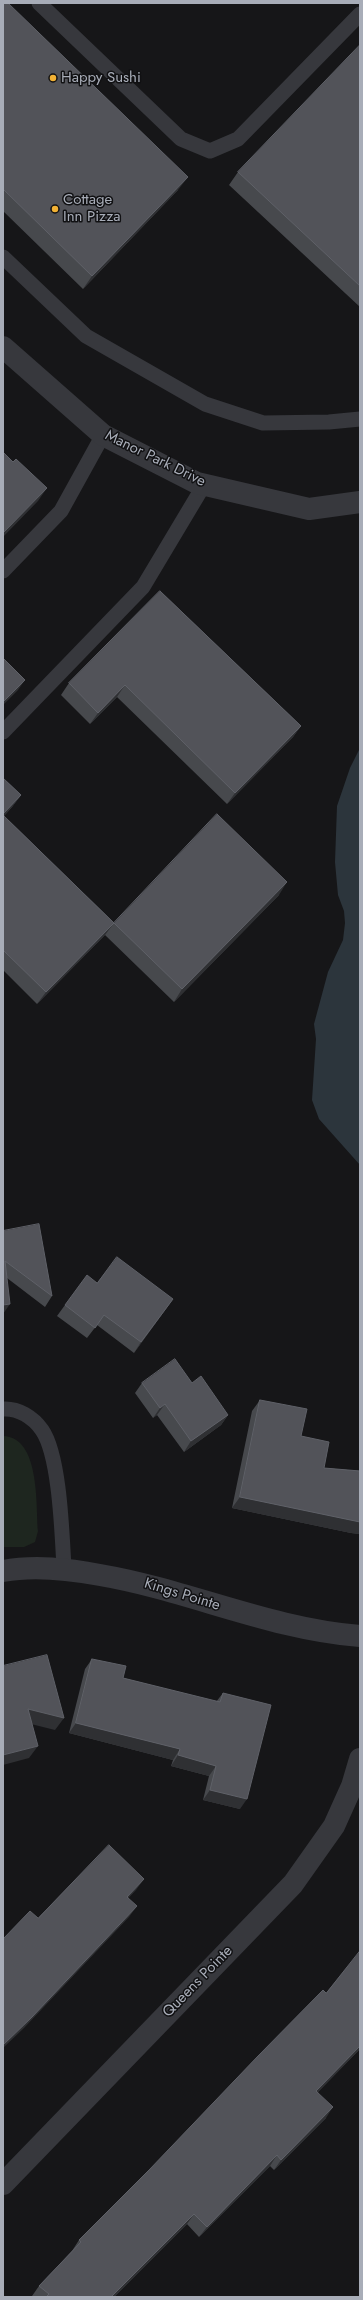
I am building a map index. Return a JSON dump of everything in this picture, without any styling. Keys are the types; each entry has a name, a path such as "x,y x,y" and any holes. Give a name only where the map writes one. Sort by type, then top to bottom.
{"street":[{"name":"Manor Park Drive","path":"3,347 103,435 204,485 309,509 360,502"},
{"name":"Kings Pointe","path":"3,1571 64,1568 143,1582 301,1628 360,1636"},
{"name":"Queens Pointe","path":"3,2184 293,1884 334,1826 352,1786 360,1759"}],"lane":[{"path":"39,3 181,139 210,151 238,139 360,14"},
{"path":"3,257 86,336 205,404 263,423 329,422 360,419"},
{"path":"3,571 61,511 103,435"},
{"path":"3,732 143,587 204,485"},
{"path":"3,1409 21,1412 33,1420 43,1430 51,1449 56,1480 64,1568"}],"shaded area":[{"path":"360,748 360,1165 319,1119 312,1100 316,1039 314,1024 328,972 343,940 345,923 344,911 338,895 335,862 337,806 350,768"},
{"path":"3,1436 15,1439 24,1447 30,1459 34,1474 38,1531 35,1542 24,1547 3,1547"}],"building":[{"path":"3,3 8,3 188,177 92,276 3,189"},
{"path":"360,45 360,286 238,172"},
{"path":"3,452 13,462 16,459 47,488 3,533"},
{"path":"160,591 301,726 235,793 125,685 98,713 69,683"},
{"path":"3,658 25,680 3,702"},
{"path":"3,778 21,795 3,814"},
{"path":"217,814 287,882 182,989 114,923"},
{"path":"3,815 114,923 46,992 3,950"},
{"path":"39,1224 52,1296 5,1261 10,1304 3,1305 3,1231"},
{"path":"117,1257 173,1299 141,1342 104,1315 95,1328 65,1305 87,1275 97,1283"},
{"path":"175,1359 192,1383 201,1376 228,1415 191,1441 165,1404 160,1408 142,1383"},
{"path":"260,1400 307,1409 301,1436 329,1442 324,1468 360,1471 360,1522 240,1497"},
{"path":"47,1655 64,1718 28,1709 38,1746 3,1755 3,1666"},
{"path":"92,1659 126,1666 123,1678 220,1702 223,1693 271,1705 247,1799 210,1790 216,1766 178,1755 180,1749 76,1723"},
{"path":"109,1845 144,1879 127,1897 137,1906 32,2017 3,2045 3,1939 30,1911 38,1918"},
{"path":"360,1951 360,2046 316,2091 333,2107 281,2160 277,2155 207,2227 194,2214 111,2297 46,2297 49,2294 39,2286 81,2242 79,2240 149,2170 323,1990 326,1993"}],"place":[{"name":"Happy Sushi","path":"53,78"},
{"name":"Cottage Inn Pizza","path":"55,209"}]}
